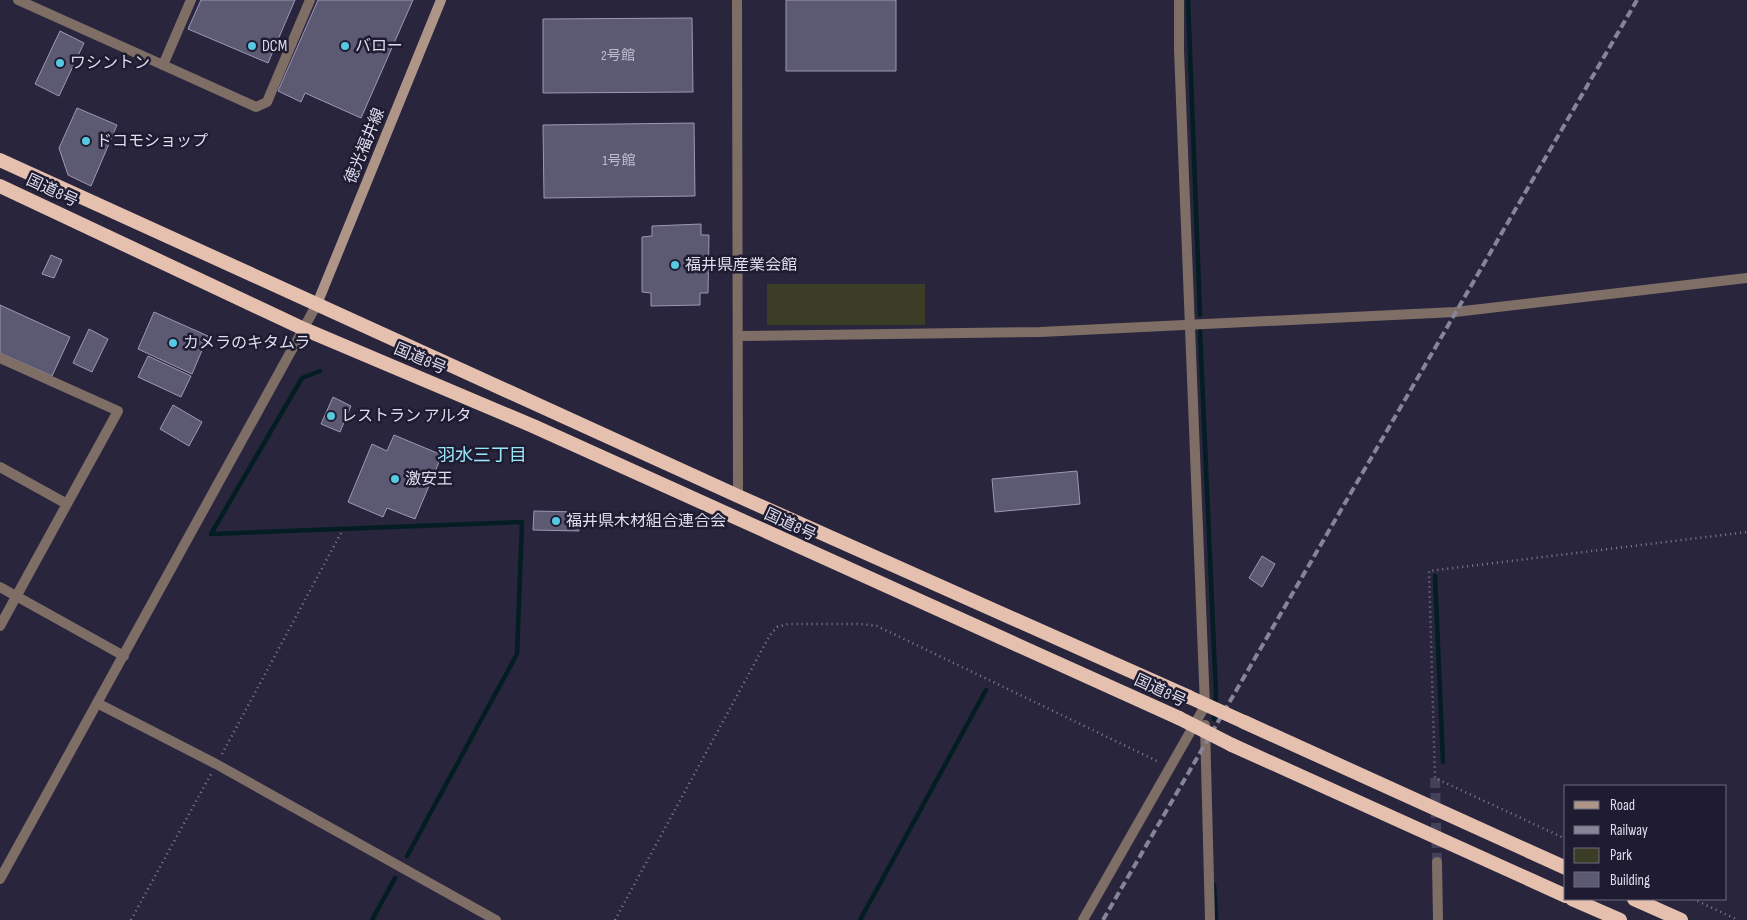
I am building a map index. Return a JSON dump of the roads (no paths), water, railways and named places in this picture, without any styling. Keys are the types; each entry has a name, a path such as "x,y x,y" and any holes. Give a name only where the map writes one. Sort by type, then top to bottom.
{"highway":[{"name":"国道8号","path":"0,160 738,496 1564,867"},
{"name":"国道8号","path":"0,186 304,329 533,426 1179,718 1564,895"},
{"path":"1574,900 1620,920"},
{"path":"1636,900 1681,920"}],"main road":[{"name":"徳光福井線","path":"317,304 441,0"}],"street":[{"path":"18,0 256,107 267,102 310,0"},
{"path":"163,65 191,0"},
{"path":"737,0 738,496"},
{"path":"1179,0 1206,706 1203,748 1210,920"},
{"path":"738,336 1040,332 1455,312 1747,278"},
{"path":"0,879 317,304"},
{"path":"0,358 118,411 0,626"},
{"path":"0,467 67,504"},
{"path":"0,587 124,656"},
{"path":"97,703 216,764 496,920"},
{"path":"1083,920 1206,706"},
{"path":"1437,862 1438,920"}],"waterway":[{"path":"1188,0 1200,315"},
{"path":"1200,331 1216,695 1214,719"},
{"path":"320,371 302,378 211,534 522,522 517,654 407,856"},
{"path":"1435,576 1443,762"},
{"path":"860,920 986,690"},
{"path":"372,920 395,878"},
{"path":"1214,885 1216,920"}],"tunnel":[{"path":"1435,778 1437,862"}],"railway":[{"path":"1103,920 1637,0"}],"place":[{"name":"DCM","path":"252,46"},
{"name":"バロー","path":"345,46"},
{"name":"ワシントン","path":"60,63"},
{"name":"ドコモショップ","path":"86,141"},
{"name":"福井県産業会館","path":"675,265"},
{"name":"カメラのキタムラ","path":"173,343"},
{"name":"レストラン アルタ","path":"331,416"},
{"name":"激安王","path":"395,479"},
{"name":"福井県木材組合連合会","path":"556,521"}],"district":[{"name":"羽水三丁目","path":"482,455"}]}
